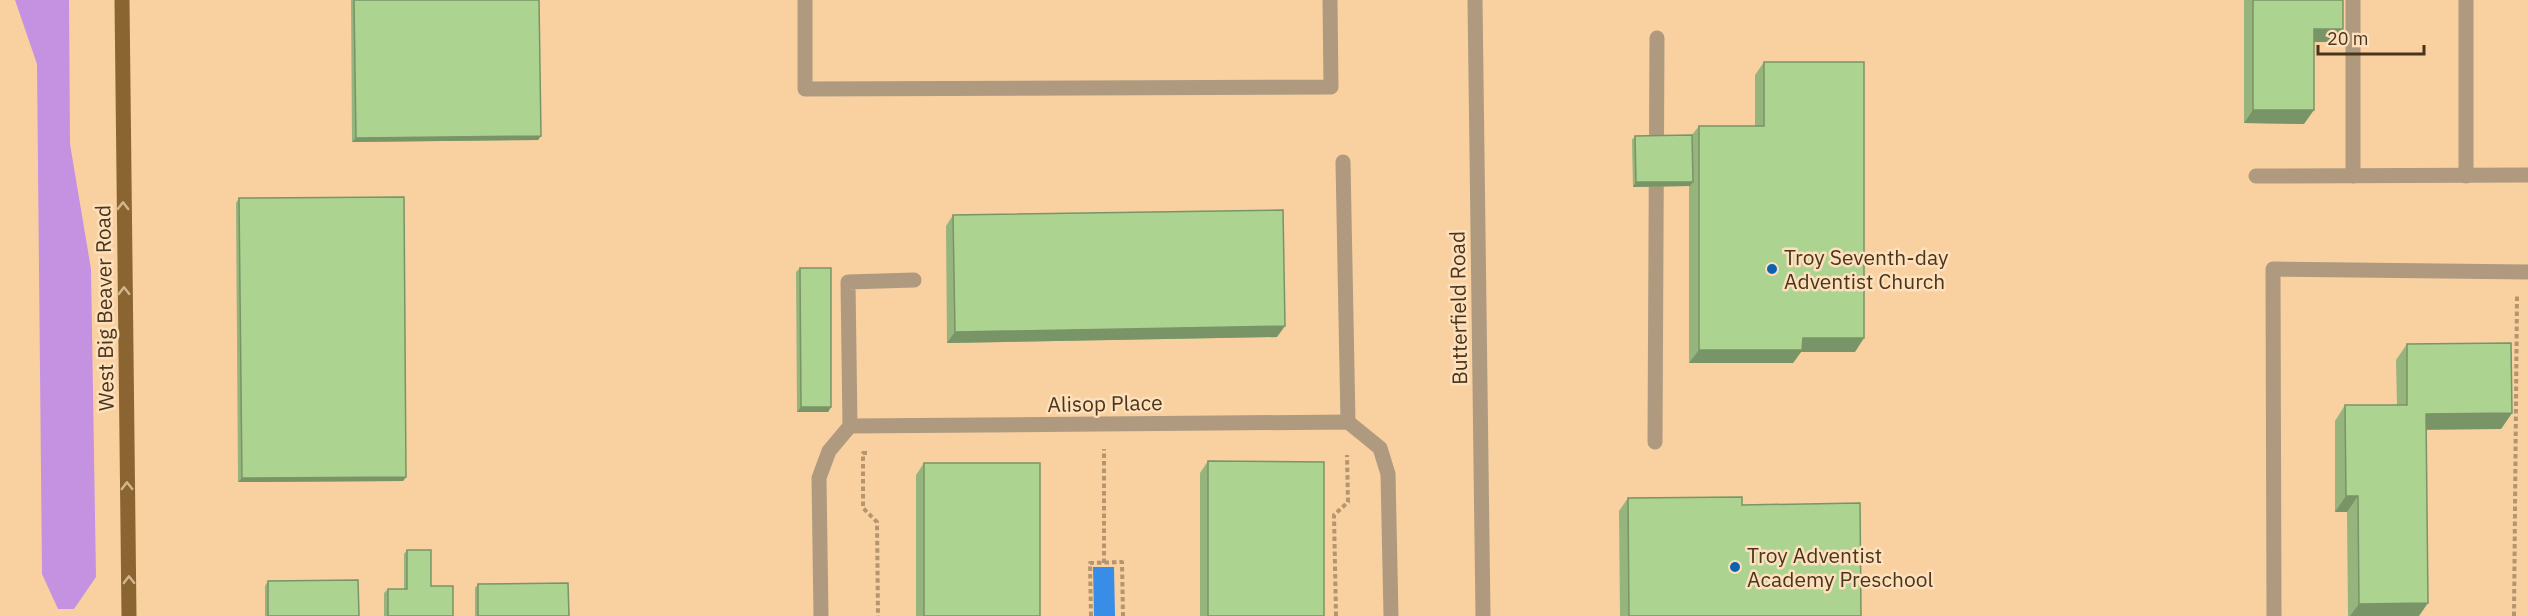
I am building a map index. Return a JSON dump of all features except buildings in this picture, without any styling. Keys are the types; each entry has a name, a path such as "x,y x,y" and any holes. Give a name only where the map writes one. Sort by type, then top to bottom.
{"main road":[{"name":"West Big Beaver Road","path":"122,0 129,616"}],"street":[{"path":"805,0 805,89 841,89 1330,87 1330,0"},
{"name":"Butterfield Road","path":"1475,0 1483,616"},
{"path":"2353,0 2353,176"},
{"path":"2466,0 2466,176"},
{"path":"1655,442 1657,38"},
{"path":"1343,162 1348,422 1380,448 1389,474 1390,616"},
{"path":"2256,176 2528,175"},
{"path":"2274,616 2273,269 2523,271"},
{"path":"821,616 819,478 829,451 850,426 848,282 914,280"},
{"name":"Alisop Place","path":"850,426 1348,422"}],"path":[{"path":"2514,616 2523,271"},
{"path":"1104,448 1104,563"},
{"path":"1093,449 1116,448"},
{"path":"1336,616 1335,515 1348,502 1347,454 1341,450"},
{"path":"875,453 863,453 863,508 878,522 878,616"},
{"path":"1090,616 1090,563 1122,562 1123,616"}],"shaded area":[{"path":"15,0 69,0 70,144 91,269 96,577 74,609 58,609 42,574 37,64"}],"water":[{"path":"1093,567 1114,567 1115,616 1094,616"}],"place":[{"name":"Troy Seventh-day Adventist Church","path":"1772,269"},
{"name":"Troy Adventist Academy Preschool","path":"1735,567"}]}
